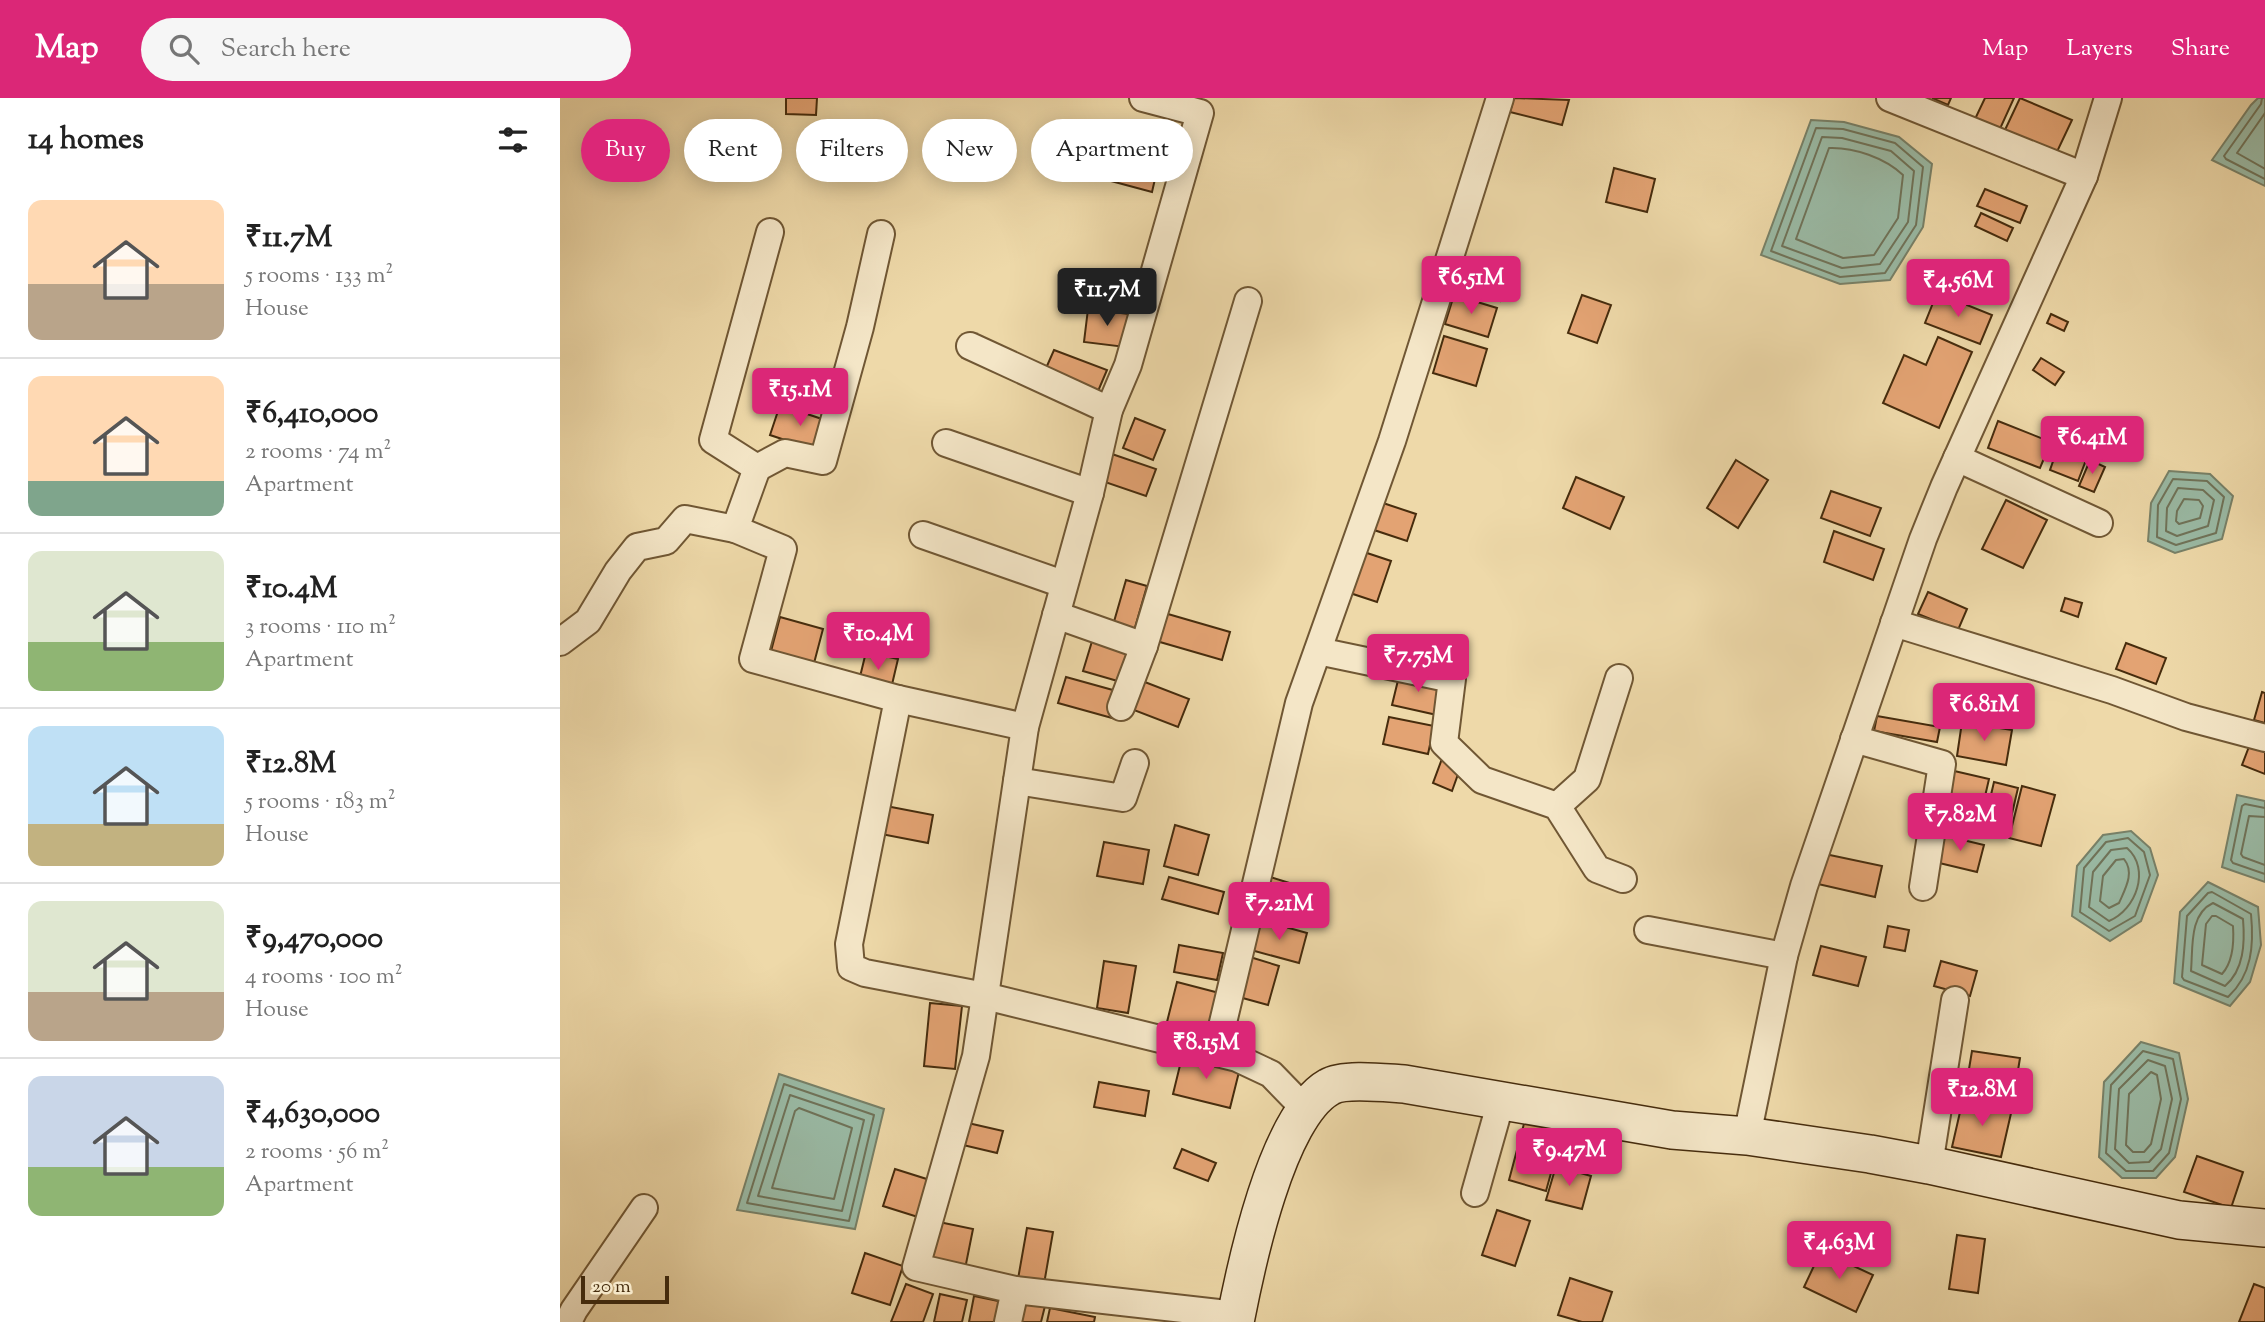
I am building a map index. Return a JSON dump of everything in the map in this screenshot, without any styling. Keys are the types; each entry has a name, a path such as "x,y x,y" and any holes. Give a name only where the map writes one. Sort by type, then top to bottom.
{"street":[{"path":"1143,98 1200,113 1128,365 1109,410 1090,493 1025,727 975,1056 916,1267 1015,1290 1236,1319 1262,1206 1286,1146 1305,1109 1331,1086 1364,1081 1404,1084 1672,1130 1747,1136 1929,1165 2179,1220 2265,1228"},
{"path":"1216,1052 1299,703 1392,441 1500,98"},
{"path":"1890,98 2084,176"},
{"path":"1747,1136 1784,956 1853,739 1923,539 1956,458 2084,176 2108,98"},
{"path":"757,468 713,440 770,232"},
{"path":"735,529 757,468 785,453 823,461 860,327 881,234"},
{"path":"1121,707 1144,646 1248,301"},
{"path":"970,346 1109,410"},
{"path":"946,443 1090,493"},
{"path":"1956,458 2099,523"},
{"path":"560,642 589,621 618,571 637,547 666,541 685,519 735,529 783,549 754,659 898,699 1025,727"},
{"path":"923,535 1063,584"},
{"path":"1056,615 1144,646"},
{"path":"1894,623 2112,690 2186,716 2265,738"},
{"path":"1318,651 1452,678 1444,743 1482,780 1557,806 1597,869 1623,878"},
{"path":"1557,806 1587,779 1619,678"},
{"path":"898,699 849,944 851,967 882,976 985,996 1237,1058 1271,1074 1305,1109"},
{"path":"1853,739 1942,764 1923,887"},
{"path":"1017,781 1123,798 1135,763"},
{"path":"1648,930 1784,956"},
{"path":"1929,1165 1955,1000"},
{"path":"1475,1193 1501,1101"},
{"path":"567,1312 644,1208"},
{"path":"1008,1322 1015,1290"}],"water":[{"path":"2258,98 2265,98 2265,186 2212,160"},
{"path":"1811,120 1844,122 1899,137 1932,164 1923,227 1890,280 1840,284 1761,255"},
{"path":"2169,471 2210,474 2233,496 2222,539 2175,553 2148,541 2151,503"},
{"path":"2237,795 2265,801 2265,882 2222,867"},
{"path":"2131,831 2150,848 2158,875 2141,921 2110,941 2072,916 2077,866 2103,835"},
{"path":"2208,882 2258,907 2261,945 2250,982 2230,1006 2174,983 2180,912"},
{"path":"2141,1042 2179,1053 2188,1099 2175,1157 2156,1178 2122,1178 2099,1157 2104,1082"},
{"path":"779,1074 884,1109 855,1229 737,1210"}],"building":[{"path":"786,98 817,98 816,115 786,114"},
{"path":"1514,98 1569,100 1562,125 1510,112"},
{"path":"1932,98 1951,98 1948,105"},
{"path":"1985,98 2014,98 1999,131 1975,119"},
{"path":"2020,98 2072,120 2055,156 2004,132"},
{"path":"1614,168 1655,179 1647,212 1606,202"},
{"path":"1115,182 1154,182 1152,192"},
{"path":"1985,189 2027,206 2020,223 1977,206"},
{"path":"1981,213 2013,228 2007,241 1975,226"},
{"path":"1470,265 1508,277 1500,301 1462,289"},
{"path":"1937,293 1992,315 1980,344 1925,323"},
{"path":"1454,295 1497,308 1488,337 1445,324"},
{"path":"1582,295 1611,305 1597,343 1568,333"},
{"path":"1088,309 1129,314 1125,347 1084,342"},
{"path":"2051,314 2068,322 2064,331 2047,323"},
{"path":"1444,336 1487,349 1476,386 1433,373"},
{"path":"1938,337 1972,352 1939,428 1883,403 1904,355 1926,365"},
{"path":"1054,350 1107,370 1096,396 1043,375"},
{"path":"2041,358 2064,372 2055,385 2033,370"},
{"path":"780,405 831,422 821,452 770,435"},
{"path":"1135,418 1165,430 1153,460 1123,448"},
{"path":"1998,421 2051,442 2040,468 1988,448"},
{"path":"2057,450 2086,460 2078,481 2050,470"},
{"path":"1109,453 1156,469 1146,496 1099,480"},
{"path":"1736,460 1768,480 1738,528 1707,508"},
{"path":"2090,460 2105,467 2094,492 2079,486"},
{"path":"1576,477 1624,497 1610,529 1563,508"},
{"path":"1831,491 1881,508 1870,536 1821,518"},
{"path":"2006,500 2047,520 2023,568 1982,549"},
{"path":"1383,503 1416,514 1407,541 1374,530"},
{"path":"1834,531 1884,549 1873,580 1824,562"},
{"path":"1361,551 1391,561 1377,602 1347,592"},
{"path":"1126,580 1147,586 1132,638 1111,632"},
{"path":"1928,592 1967,609 1958,630 1918,614"},
{"path":"2065,598 2082,603 2078,617 2061,611"},
{"path":"1161,612 1230,632 1222,660 1153,640"},
{"path":"780,617 823,629 813,667 770,655"},
{"path":"1093,638 1131,649 1121,682 1083,671"},
{"path":"2126,643 2166,658 2156,684 2116,669"},
{"path":"866,652 898,659 890,693 858,685"},
{"path":"1400,672 1445,682 1437,715 1392,705"},
{"path":"1066,677 1120,692 1112,718 1058,703"},
{"path":"1137,679 1189,699 1178,727 1126,707"},
{"path":"2262,692 2265,693 2265,723 2254,720"},
{"path":"1877,716 1940,727 1937,742 1874,731"},
{"path":"1389,717 1434,726 1428,754 1383,744"},
{"path":"1962,722 2012,730 2006,765 1957,756"},
{"path":"2250,744 2265,750 2265,774 2242,765"},
{"path":"1443,756 1462,763 1452,791 1433,783"},
{"path":"1950,770 1989,779 1978,827 1940,819"},
{"path":"1994,782 2018,788 2007,835 1983,829"},
{"path":"2022,786 2055,795 2041,846 2009,838"},
{"path":"886,806 933,815 928,843 881,834"},
{"path":"1175,825 1209,835 1198,875 1164,866"},
{"path":"1942,835 1984,845 1977,872 1935,862"},
{"path":"1104,842 1149,850 1143,884 1097,876"},
{"path":"1825,854 1882,866 1875,897 1818,884"},
{"path":"1169,877 1224,892 1218,914 1162,899"},
{"path":"1270,877 1312,890 1303,917 1261,904"},
{"path":"1260,920 1307,933 1299,963 1251,950"},
{"path":"1888,926 1909,930 1905,951 1884,947"},
{"path":"1179,945 1223,953 1217,980 1174,972"},
{"path":"1821,946 1866,957 1858,986 1813,975"},
{"path":"1250,957 1279,966 1268,1005 1239,997"},
{"path":"1104,961 1136,966 1128,1013 1097,1008"},
{"path":"1941,961 1977,971 1970,996 1934,986"},
{"path":"1177,982 1227,995 1215,1038 1166,1026"},
{"path":"930,1003 962,1006 955,1069 924,1066"},
{"path":"1972,1051 2020,1058 2013,1101 1965,1093"},
{"path":"1183,1053 1240,1068 1230,1108 1173,1094"},
{"path":"1099,1082 1149,1091 1145,1116 1094,1107"},
{"path":"1963,1099 2012,1109 2001,1157 1952,1147"},
{"path":"1525,1120 1563,1130 1546,1191 1509,1180"},
{"path":"968,1123 1003,1131 997,1153 963,1145"},
{"path":"1182,1149 1216,1163 1208,1181 1174,1168"},
{"path":"2197,1156 2243,1172 2231,1208 2184,1192"},
{"path":"1556,1166 1591,1176 1582,1209 1546,1200"},
{"path":"895,1169 933,1181 921,1218 883,1206"},
{"path":"1497,1210 1530,1221 1515,1266 1482,1255"},
{"path":"939,1222 973,1229 964,1274 930,1267"},
{"path":"1027,1228 1053,1232 1044,1284 1018,1279"},
{"path":"1957,1235 1985,1239 1978,1293 1949,1289"},
{"path":"1821,1251 1873,1275 1856,1312 1804,1287"},
{"path":"865,1253 903,1266 890,1305 852,1293"},
{"path":"1570,1278 1612,1292 1602,1322 1582,1322 1558,1315"},
{"path":"906,1284 933,1294 923,1322 891,1322"},
{"path":"2254,1284 2265,1288 2265,1322 2239,1322"},
{"path":"940,1294 967,1300 962,1322 934,1322"},
{"path":"974,1296 1003,1302 999,1322 969,1322"},
{"path":"1022,1301 1045,1306 1041,1322 1016,1322"},
{"path":"1050,1308 1095,1317 1094,1322 1047,1322"}]}
